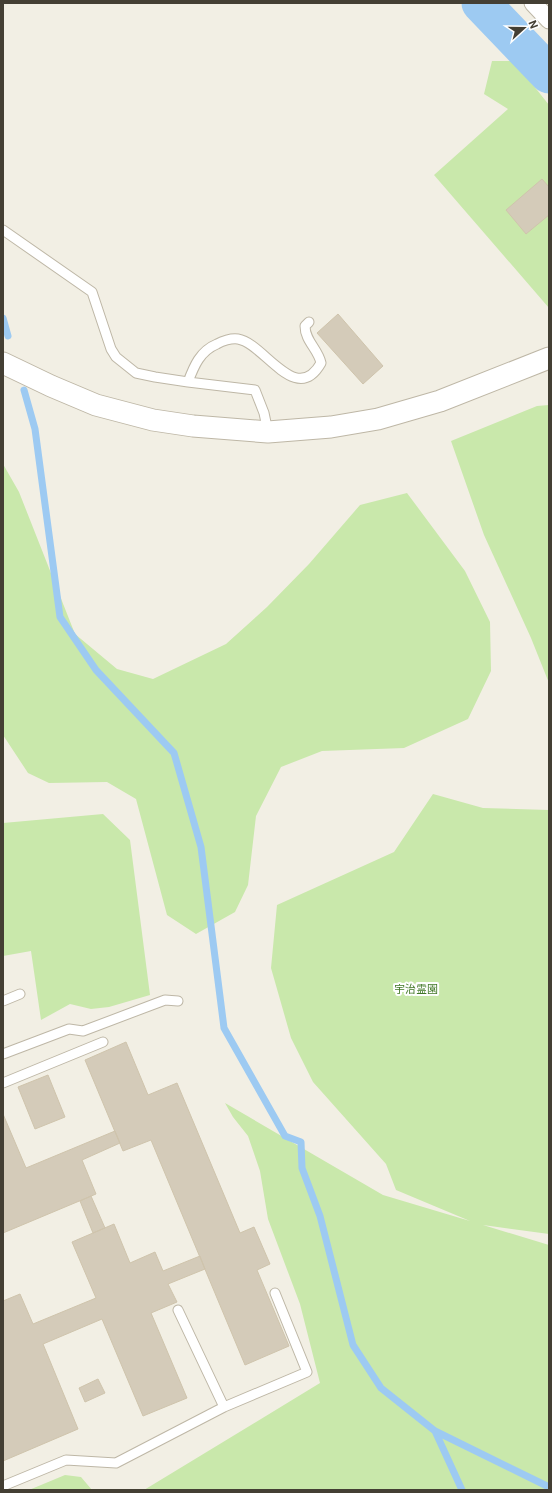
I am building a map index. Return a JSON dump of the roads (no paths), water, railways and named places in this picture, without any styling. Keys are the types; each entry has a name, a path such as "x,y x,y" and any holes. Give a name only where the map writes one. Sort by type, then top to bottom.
{"street":[{"path":"533,3 549,20"},
{"path":"3,363 51,386 96,405 154,420 193,426 268,432 331,427 378,419 440,401 549,358"}],"lane":[{"path":"3,230 92,292 111,349 116,357 124,364 136,372 155,377 254,390 264,413 268,432"},
{"path":"188,382 195,363 212,345 224,340 238,339 252,346 291,377 301,378 310,375 317,370 321,363 320,356 305,333 305,326 309,322"},
{"path":"3,1001 20,994"},
{"path":"3,1054 69,1029 82,1031 165,1000 178,1001"},
{"path":"3,1083 102,1042"},
{"path":"3,1486 66,1460 116,1463 224,1407 307,1372 275,1293"},
{"path":"178,1310 224,1407"}],"waterway":[{"path":"481,3 549,74"},
{"path":"3,318 8,336"},
{"path":"24,390 35,429 60,617 96,670 174,753 201,847 224,1028 285,1136 301,1142 302,1168 320,1216 353,1345 381,1388 435,1431 549,1487"},
{"path":"435,1431 462,1490"}],"park label":[{"name":"宇治霊園","path":"416,989"}]}
